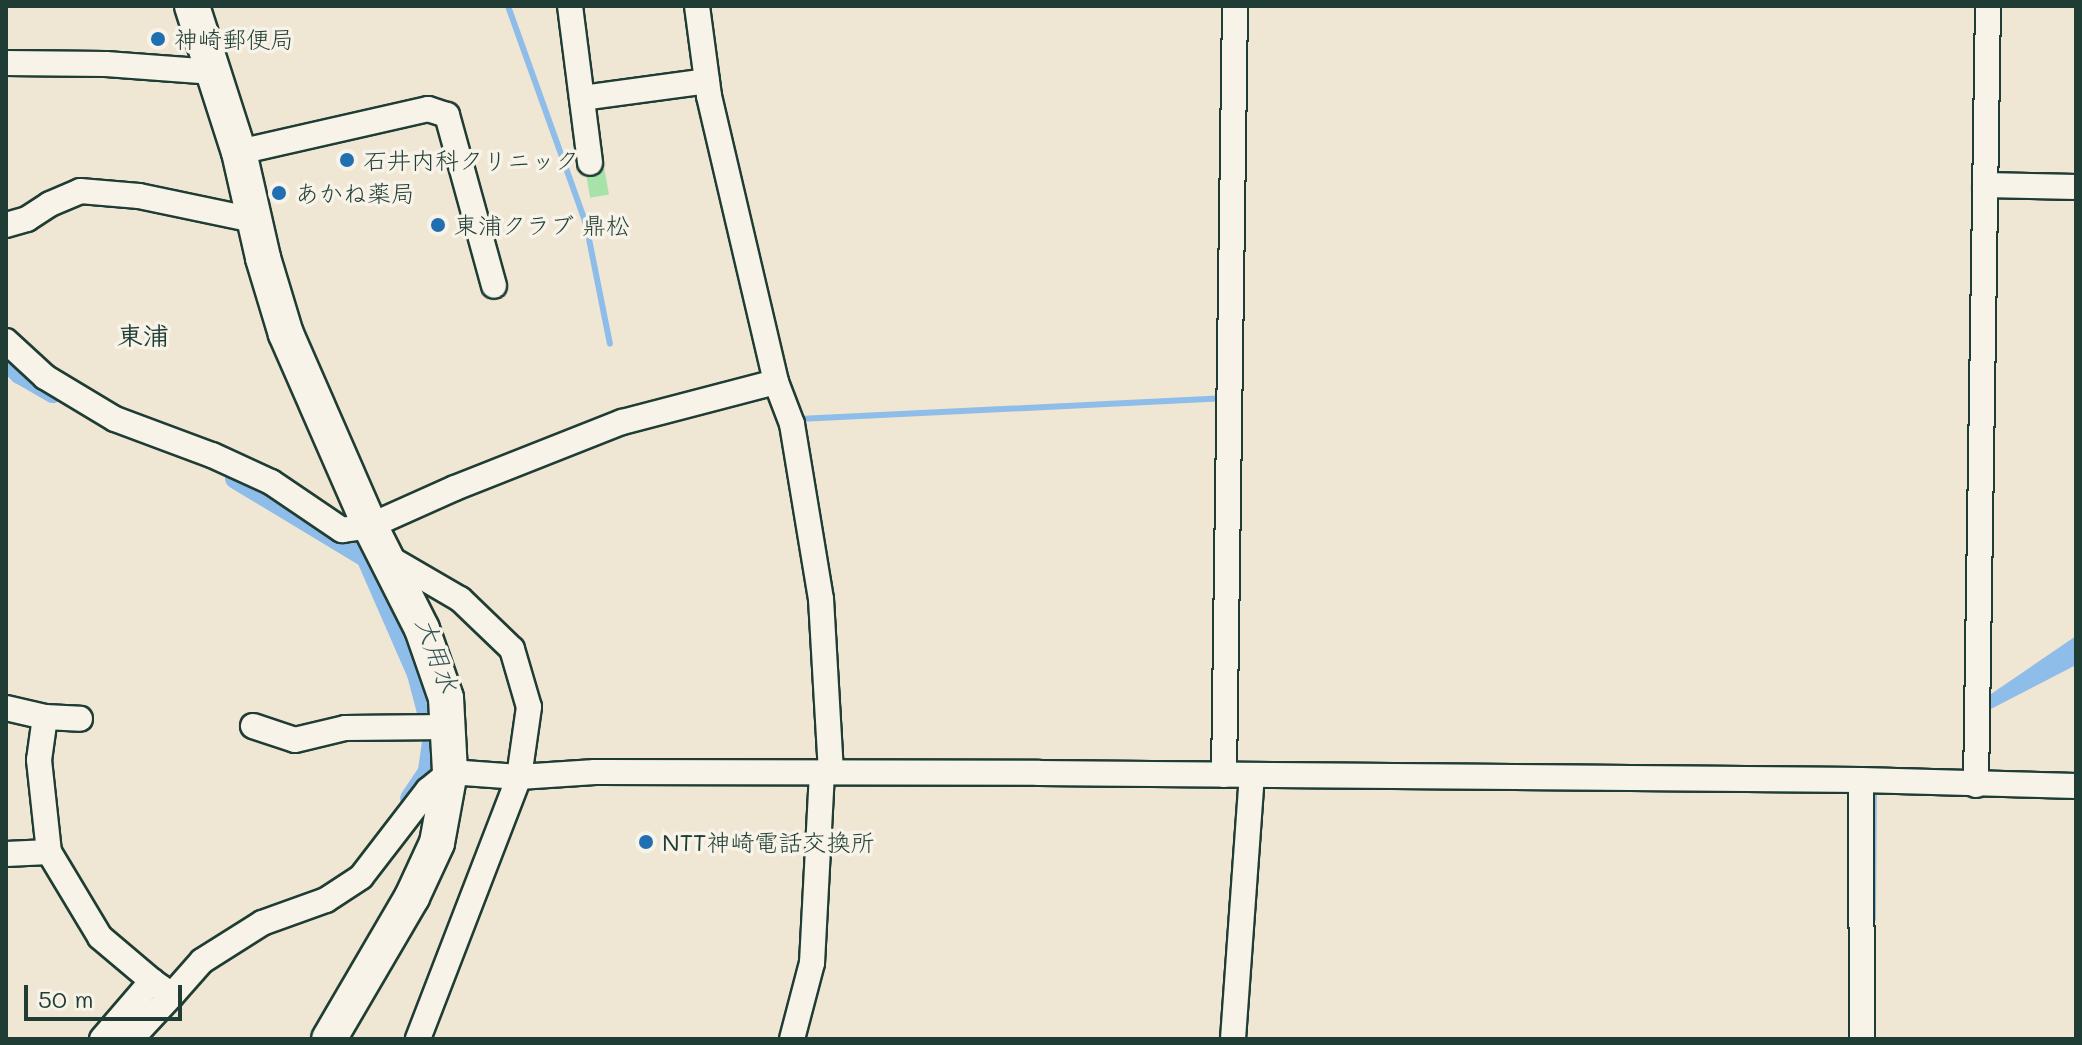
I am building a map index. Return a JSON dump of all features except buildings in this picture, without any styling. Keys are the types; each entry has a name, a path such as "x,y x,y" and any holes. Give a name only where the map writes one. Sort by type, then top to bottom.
{"street":[{"path":"192,6 239,152 254,220 286,334 378,541 422,629 446,698 436,727 450,772 437,843 412,897 329,1039"},
{"path":"570,6 590,163"},
{"path":"697,6 707,81 776,382 792,424 821,599 829,768 812,963 792,1039"},
{"path":"1224,769 1235,6"},
{"path":"1976,776 1988,6"},
{"path":"6,63 106,64 214,72"},
{"path":"582,98 707,81"},
{"path":"239,152 428,109 447,115 494,286"},
{"path":"1985,185 2076,187"},
{"path":"6,225 27,219 50,204 80,191 139,196 254,220"},
{"path":"6,341 45,377 115,419 212,455 271,482 342,530 378,541 460,599 512,649 529,707 519,777 418,1039"},
{"path":"378,541 455,488 622,422 776,382"},
{"path":"6,708 45,717 80,719"},
{"path":"45,717 39,760 49,852 100,937 163,988"},
{"path":"253,726 295,740 345,728 436,727"},
{"path":"103,1038 163,988 262,923 326,900 361,877 428,790 450,772 519,777 595,772 829,768 935,775 1224,769 1252,776 1861,780 1976,776 2076,786"},
{"path":"1233,1039 1252,776"},
{"path":"1861,780 1862,1039"},
{"path":"6,854 49,852"},
{"path":"131,1039 163,988"}],"green space":[{"path":"603,161 609,194 590,198 584,164"}],"water":[{"path":"2076,636 2076,665 1987,711 1991,694"}],"waterway":[{"path":"508,6 586,224 610,344"},
{"name":"大用水","path":"6,359 20,373 53,392"},
{"path":"798,416 799,419 1222,398"},
{"name":"大用水","path":"236,478 367,557 418,674 434,735 429,772 411,799"},
{"path":"1873,919 1874,787"}],"place":[{"name":"神崎郵便局","path":"158,39"},
{"name":"石井内科クリニック","path":"347,160"},
{"name":"あかね薬局","path":"279,193"},
{"name":"東浦クラブ 鼎松","path":"438,225"},
{"name":"NTT神崎電話交換所","path":"646,842"}],"district":[{"name":"東浦","path":"143,336"}]}
